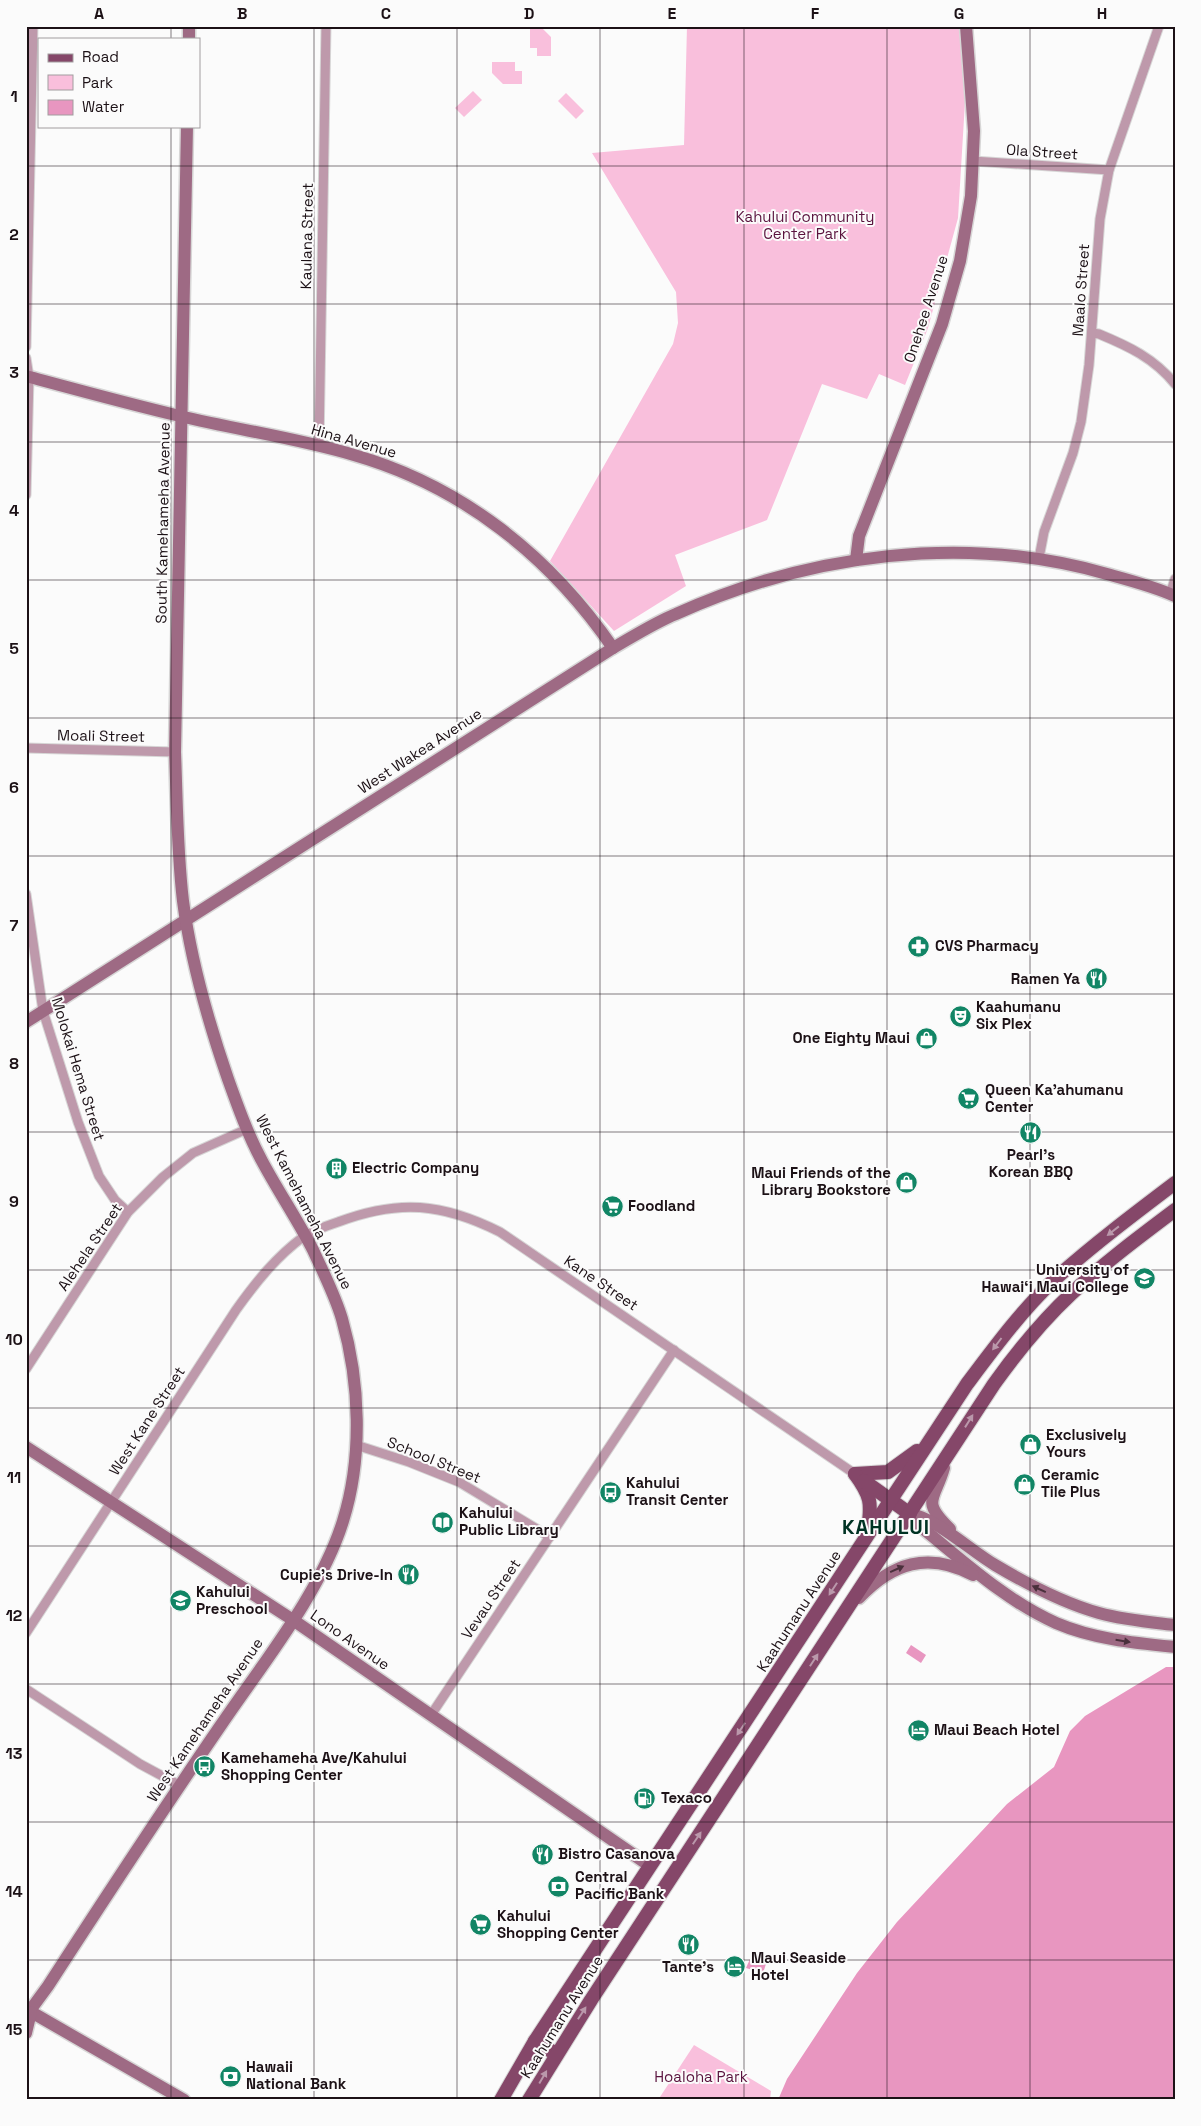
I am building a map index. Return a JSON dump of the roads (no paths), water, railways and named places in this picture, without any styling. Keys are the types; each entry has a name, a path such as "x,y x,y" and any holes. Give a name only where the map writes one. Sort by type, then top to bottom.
{"main road":[{"name":"Kaahumanu Avenue","path":"501,2100 535,2040 966,1384 1007,1330 1055,1280 1107,1236 1175,1183"},
{"name":"Kaahumanu Avenue","path":"529,2100 556,2054 670,1878 847,1611 994,1384 1024,1344 1070,1295 1175,1210"},
{"path":"855,1474 888,1472 928,1442"},
{"path":"855,1474 910,1514"},
{"path":"855,1474 865,1488 871,1502 866,1538"},
{"path":"768,1688 787,1701"},
{"path":"650,1866 670,1878"},
{"path":"535,2040 556,2054"}],"street":[{"path":"26,347 33,26"},
{"name":"Kaulana Street","path":"319,446 326,26"},
{"name":"Onehee Avenue","path":"856,560 859,536 942,324 960,261 971,196 974,131 966,26"},
{"name":"Maalo Street","path":"1039,558 1044,532 1073,453 1081,422 1089,365 1100,219 1109,170 1159,26"},
{"name":"South Kamehameha Avenue","path":"187,128 176,752 178,846 187,919"},
{"name":"Ola Street","path":"973,161 1109,170"},
{"path":"1092,332 1144,354 1175,384"},
{"path":"26,358 28,377 26,495"},
{"name":"Hina Avenue","path":"28,377 181,416 355,455 417,478 478,512 524,546 564,585 595,622 613,648"},
{"name":"West Wakea Avenue","path":"26,1022 613,648 676,613 734,591 790,573 832,563 916,553 1039,558 1086,568 1172,595"},
{"path":"1172,595 1175,579"},
{"name":"Moali Street","path":"26,748 176,752"},
{"name":"Molokai Hema Street","path":"26,894 43,1010 78,1122 99,1176 115,1200 128,1212"},
{"name":"West Kamehameha Avenue","path":"26,2033 28,2012 179,1785 293,1620 329,1557 342,1525 352,1488 356,1445 354,1382 342,1317 305,1236 262,1160 247,1129 227,1074 197,977 187,919"},
{"name":"Alehela Street","path":"26,1369 128,1212 163,1177 193,1154 247,1129"},
{"name":"Kane Street","path":"305,1236 362,1212 384,1207 415,1206 459,1214 485,1224 514,1240 855,1474"},
{"name":"West Kane Street","path":"26,1633 246,1296 275,1260 305,1236"},
{"name":"Vevau Street","path":"431,1715 674,1350"},
{"name":"School Street","path":"356,1445 409,1462 459,1482 550,1537"},
{"name":"Lono Avenue","path":"26,1447 293,1620 650,1866"},
{"path":"945,1460 943,1470 933,1492 932,1506 939,1518 972,1549"},
{"path":"910,1514 925,1518 993,1564 1037,1588 1084,1608 1126,1619 1175,1625"},
{"path":"910,1514 911,1519 1004,1592 1029,1609 1076,1630 1119,1641 1175,1647"},
{"path":"847,1611 881,1578 904,1566 918,1562 931,1562 958,1567 1004,1592"},
{"path":"1076,1630 1084,1608"},
{"path":"26,1689 140,1764 179,1785"},
{"path":"28,2012 184,2100"}],"water":[{"path":"911,1645 926,1655 921,1663 906,1653"},
{"path":"1166,1667 1175,1667 1175,2100 778,2100 787,2079 857,1973 897,1922 1007,1804 1054,1767 1070,1731 1085,1716"},
{"path":"750,1959 766,1964 763,1973 746,1968"}],"place":[{"name":"CVS Pharmacy","path":"919,946"},
{"name":"Ramen Ya","path":"1096,979"},
{"name":"Kaahumanu Six Plex","path":"960,1016"},
{"name":"One Eighty Maui","path":"926,1038"},
{"name":"Queen Ka'ahumanu Center","path":"969,1099"},
{"name":"Pearl's Korean BBQ","path":"1031,1132"},
{"name":"Electric Company","path":"336,1168"},
{"name":"Maui Friends of the Library Bookstore","path":"907,1182"},
{"name":"Foodland","path":"612,1206"},
{"name":"University of Hawai‘i Maui College","path":"1145,1279"},
{"name":"Exclusively Yours","path":"1030,1444"},
{"name":"Ceramic Tile Plus","path":"1025,1484"},
{"name":"Kahului Transit Center","path":"610,1492"},
{"name":"Kahului Public Library","path":"443,1522"},
{"name":"Cupie's Drive-In","path":"409,1575"},
{"name":"Kahului Preschool","path":"180,1601"},
{"name":"Maui Beach Hotel","path":"918,1730"},
{"name":"Kamehameha Ave/Kahului Shopping Center","path":"205,1767"},
{"name":"Texaco","path":"645,1798"},
{"name":"Bistro Casanova","path":"542,1854"},
{"name":"Central Pacific Bank","path":"559,1886"},
{"name":"Kahului Shopping Center","path":"481,1925"},
{"name":"Tante's","path":"688,1944"},
{"name":"Maui Seaside Hotel","path":"735,1967"},
{"name":"Hawaii National Bank","path":"230,2076"}],"district":[{"name":"KAHULUI","path":"886,1527"}],"park label":[{"name":"Kahului Community Center Park","path":"805,226"},
{"name":"Hoaloha Park","path":"701,2077"}]}
